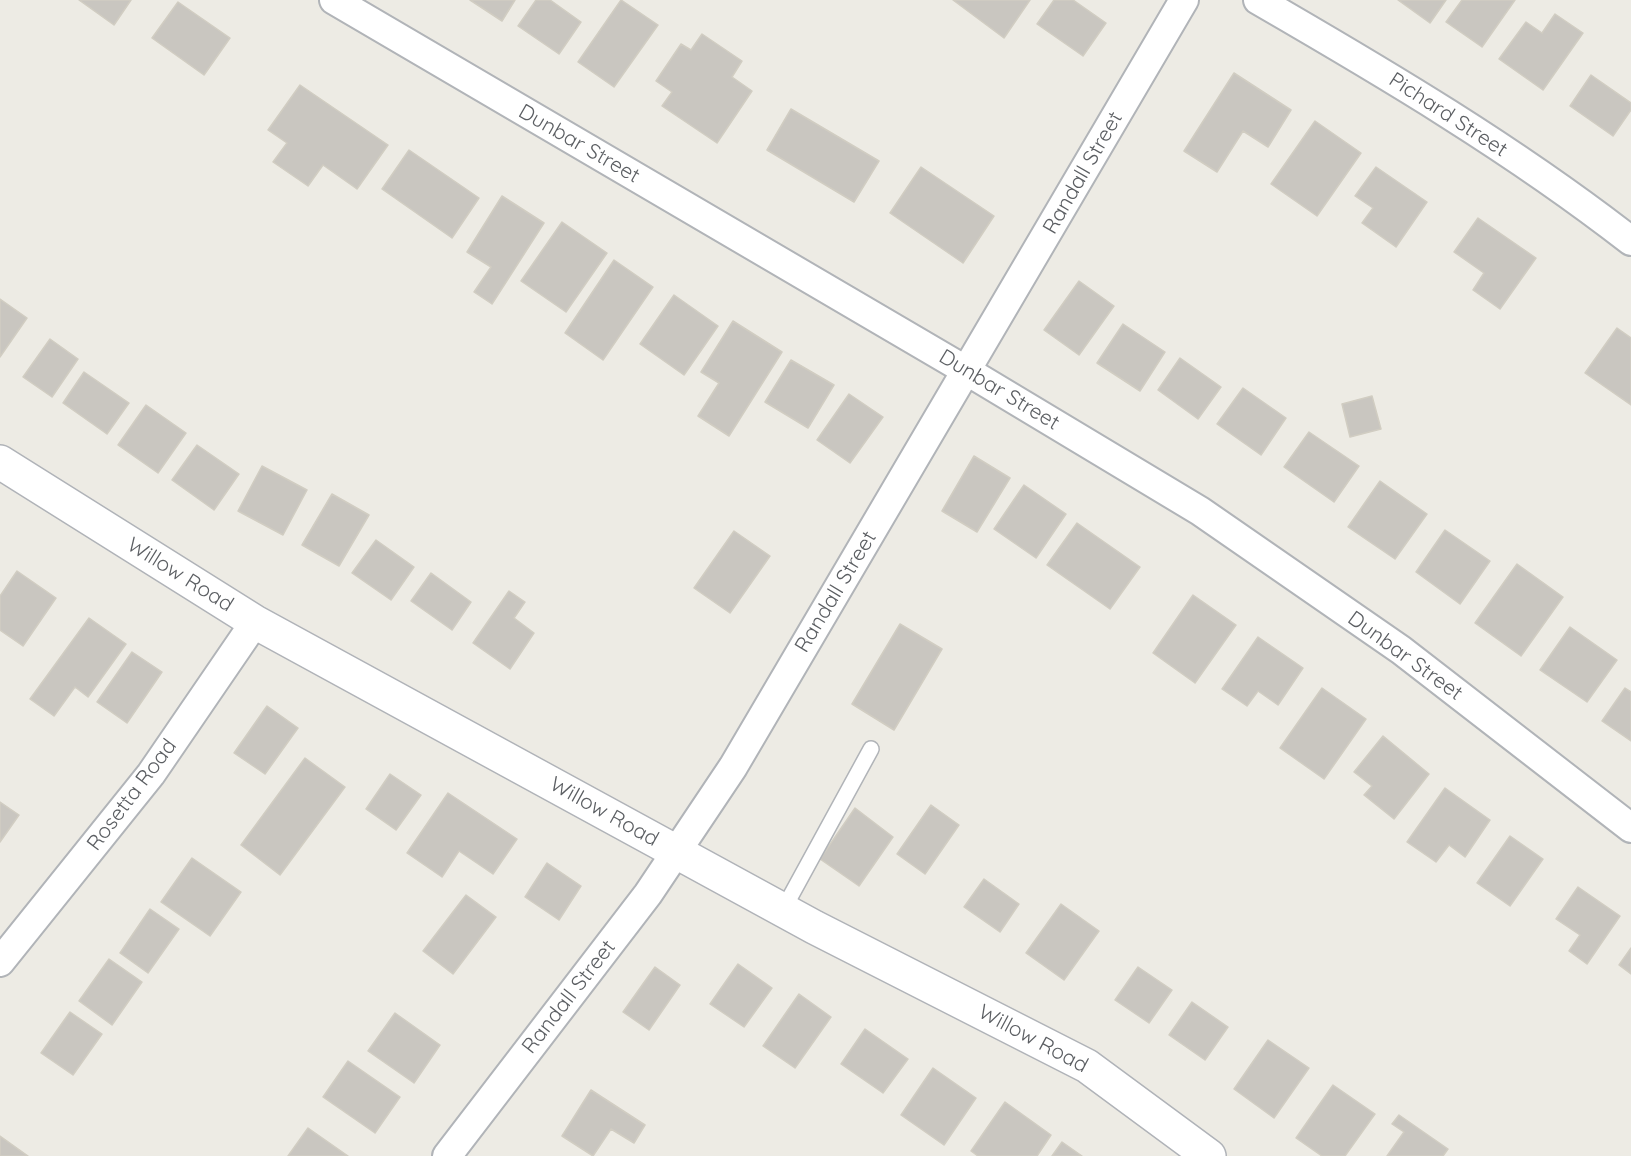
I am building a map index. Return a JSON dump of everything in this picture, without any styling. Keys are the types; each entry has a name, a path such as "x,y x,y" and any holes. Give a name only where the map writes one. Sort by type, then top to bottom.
{"street":[{"name":"Dunbar Street","path":"334,0 967,370 1209,517 1401,651 1631,828"},
{"name":"Randall Street","path":"447,1156 648,894 733,767 1184,0"},
{"name":"Pichard Street","path":"1258,0 1386,74 1578,201 1631,241"},
{"name":"Willow Road","path":"0,462 255,622 783,910 1087,1066 1199,1153"},
{"name":"Rosetta Road","path":"0,962 151,774 255,622"}],"lane":[{"path":"783,910 871,748"}],"building":[{"path":"79,0 131,0 114,25"},
{"path":"470,0 515,0 502,21"},
{"path":"536,0 550,0 581,22 559,54 518,26"},
{"path":"621,0 658,25 614,87 578,62"},
{"path":"953,0 1030,0 1004,38"},
{"path":"1054,0 1073,0 1106,23 1083,56 1037,24"},
{"path":"1398,0 1446,0 1430,23"},
{"path":"1462,0 1515,0 1482,47 1446,22"},
{"path":"178,2 230,38 204,75 152,38"},
{"path":"1555,14 1583,33 1543,90 1499,59 1526,22 1542,33"},
{"path":"702,34 742,61 732,77 752,91 717,143 662,106 672,92 656,81 681,44 691,50"},
{"path":"1234,73 1291,110 1268,147 1243,131 1217,172 1184,151"},
{"path":"1591,75 1631,103 1631,110 1613,136 1570,106"},
{"path":"300,85 388,145 357,189 323,165 308,186 273,162 287,143 268,130"},
{"path":"791,109 879,161 854,202 767,150"},
{"path":"1315,121 1361,153 1317,216 1271,184"},
{"path":"409,150 479,198 452,238 382,189"},
{"path":"921,167 994,216 963,263 890,213"},
{"path":"1376,167 1427,202 1396,247 1362,223 1373,208 1355,196"},
{"path":"502,196 544,223 492,304 474,292 491,267 467,252"},
{"path":"1478,218 1536,258 1500,309 1473,290 1484,273 1454,252"},
{"path":"562,222 607,253 566,312 521,281"},
{"path":"614,260 653,287 603,360 565,333"},
{"path":"1079,281 1114,306 1079,355 1044,330"},
{"path":"674,295 718,326 684,375 640,344"},
{"path":"0,299 27,318 0,357"},
{"path":"733,321 782,352 729,436 698,416 719,383 701,372"},
{"path":"1123,324 1165,352 1140,391 1097,363"},
{"path":"1617,328 1631,338 1631,405 1585,373"},
{"path":"50,339 78,359 52,397 23,377"},
{"path":"1180,358 1221,387 1198,419 1158,390"},
{"path":"791,360 834,385 808,428 765,402"},
{"path":"84,372 129,403 107,434 63,403"},
{"path":"1243,388 1286,418 1261,455 1217,424"},
{"path":"849,394 883,417 850,463 817,440"},
{"path":"1372,396 1381,429 1350,437 1342,404"},
{"path":"146,405 186,433 158,473 118,445"},
{"path":"1309,432 1359,466 1334,502 1284,467"},
{"path":"197,445 239,474 214,510 172,480"},
{"path":"974,456 1010,478 977,532 942,511"},
{"path":"262,466 307,490 283,535 238,511"},
{"path":"1380,481 1427,514 1395,559 1348,527"},
{"path":"1024,485 1066,514 1036,558 994,529"},
{"path":"332,494 369,515 339,566 302,545"},
{"path":"1077,523 1140,567 1110,609 1047,565"},
{"path":"1445,530 1490,561 1460,604 1416,572"},
{"path":"734,531 770,556 730,613 694,588"},
{"path":"376,540 414,567 391,600 352,573"},
{"path":"1517,564 1563,597 1521,656 1475,623"},
{"path":"17,571 56,598 23,646 0,630 0,596"},
{"path":"431,573 471,602 452,630 411,601"},
{"path":"509,591 525,602 514,618 534,633 510,669 473,643"},
{"path":"1193,595 1236,625 1195,683 1153,653"},
{"path":"89,618 126,644 88,697 75,687 54,716 30,699"},
{"path":"900,624 942,649 894,730 852,704"},
{"path":"1570,627 1617,660 1587,702 1540,670"},
{"path":"1258,637 1303,668 1278,705 1258,691 1247,706 1222,689"},
{"path":"132,652 162,672 127,723 97,702"},
{"path":"1322,688 1366,719 1324,779 1280,748"},
{"path":"1625,688 1631,692 1631,741 1602,721"},
{"path":"267,706 298,728 265,774 234,753"},
{"path":"1383,736 1429,774 1394,819 1364,795 1372,786 1354,772"},
{"path":"305,758 345,787 280,875 241,845"},
{"path":"390,774 421,795 396,830 366,809"},
{"path":"1445,788 1490,820 1465,857 1449,845 1436,862 1407,842"},
{"path":"448,793 517,839 493,874 459,851 442,877 407,853"},
{"path":"0,802 19,815 0,842"},
{"path":"931,805 959,825 925,874 897,854"},
{"path":"855,808 893,837 859,886 820,859"},
{"path":"1510,836 1543,859 1510,906 1477,883"},
{"path":"192,858 241,892 210,936 161,902"},
{"path":"547,863 581,886 559,920 525,897"},
{"path":"984,879 1019,904 1000,932 964,907"},
{"path":"1578,887 1620,916 1587,964 1569,951 1580,935 1556,919"},
{"path":"466,895 496,917 453,974 423,951"},
{"path":"1061,904 1099,931 1064,980 1026,953"},
{"path":"150,909 179,929 148,973 120,953"},
{"path":"1631,948 1631,974 1619,965"},
{"path":"109,959 142,982 112,1025 79,1001"},
{"path":"738,964 772,988 744,1027 710,1004"},
{"path":"655,967 680,985 649,1030 623,1012"},
{"path":"1138,967 1172,990 1149,1023 1115,1000"},
{"path":"799,994 831,1017 795,1068 763,1046"},
{"path":"1192,1002 1228,1027 1205,1060 1169,1035"},
{"path":"70,1012 102,1034 73,1075 41,1053"},
{"path":"395,1013 440,1045 414,1083 368,1051"},
{"path":"865,1029 908,1059 883,1093 841,1064"},
{"path":"1268,1040 1309,1068 1274,1118 1234,1089"},
{"path":"348,1061 400,1097 375,1133 323,1097"},
{"path":"933,1068 976,1098 944,1145 901,1115"},
{"path":"1333,1085 1375,1114 1345,1156 1322,1156 1296,1138"},
{"path":"591,1090 645,1125 634,1143 611,1129 593,1156 562,1136"},
{"path":"1005,1102 1051,1135 1037,1156 978,1156 971,1151"},
{"path":"1399,1115 1448,1149 1443,1156 1387,1156 1404,1132 1392,1124"},
{"path":"308,1128 348,1156 288,1156"},
{"path":"0,1136 28,1156 0,1156"},
{"path":"1062,1142 1082,1156 1052,1156"}]}
